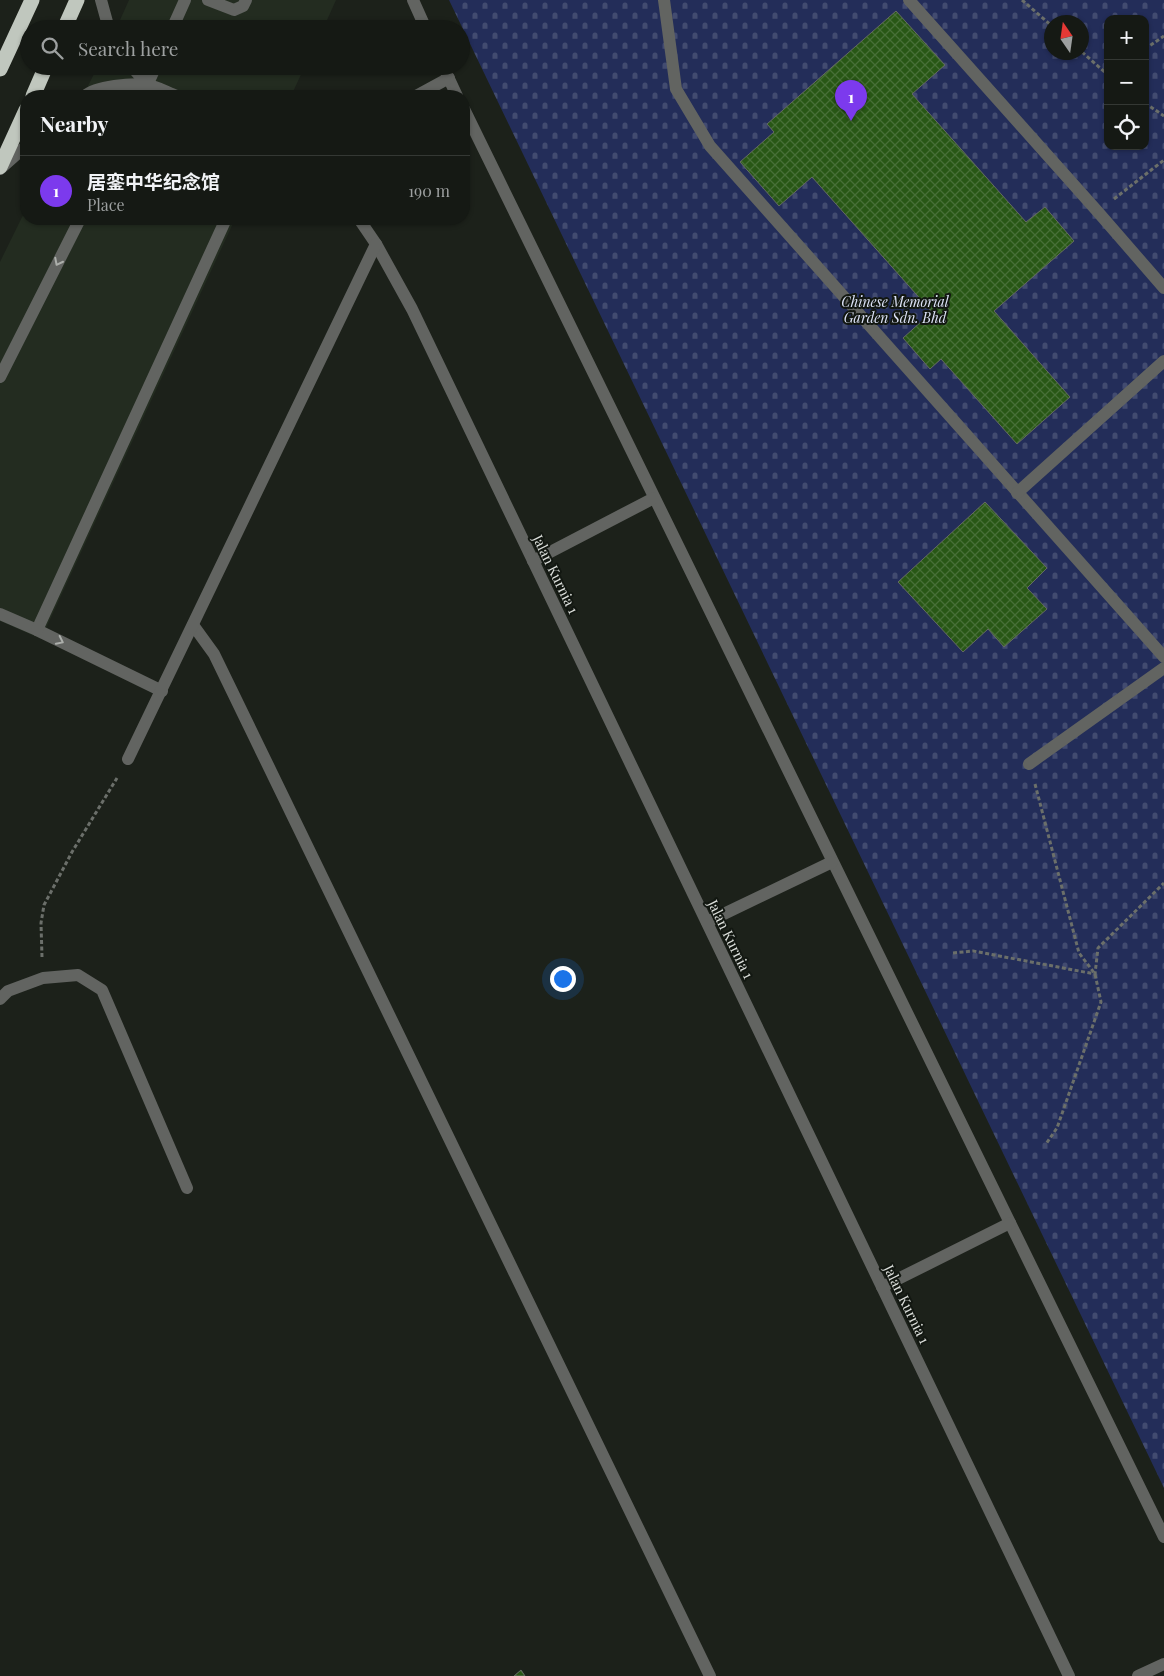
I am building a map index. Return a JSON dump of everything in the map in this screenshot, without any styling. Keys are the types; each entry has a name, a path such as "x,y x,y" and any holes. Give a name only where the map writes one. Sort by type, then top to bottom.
{"highway":[{"path":"23,20 32,0"},
{"path":"68,20 77,0"},
{"path":"0,69 20,26"},
{"path":"36,90 42,75"},
{"path":"0,168 20,123"}],"street":[{"path":"101,0 107,20"},
{"path":"176,20 185,0"},
{"path":"208,0 234,10 243,6 246,0"},
{"path":"413,0 422,20"},
{"path":"664,0 676,89 710,146 1164,657"},
{"path":"909,0 1164,288"},
{"path":"140,75 148,84 162,90"},
{"path":"145,90 152,75"},
{"path":"448,75 454,90"},
{"path":"427,90 449,78"},
{"path":"97,90 106,87 148,84"},
{"path":"470,121 1164,1537"},
{"path":"0,168 20,151"},
{"path":"0,377 77,225"},
{"path":"37,630 223,225"},
{"name":"Jalan Kurnia 1","path":"362,225 376,244 412,308 1069,1676"},
{"path":"128,759 376,244"},
{"path":"1017,493 1164,361"},
{"path":"533,561 654,498"},
{"path":"0,614 162,691"},
{"path":"193,626 214,654 710,1676"},
{"path":"1030,764 1164,668"},
{"path":"706,922 832,862"},
{"path":"0,999 8,991 43,978 78,974 102,990 187,1188"},
{"path":"882,1287 1010,1224"},
{"path":"1138,1676 1164,1664"}],"path":[{"path":"1022,0 1044,19"},
{"path":"1149,46 1164,36"},
{"path":"1089,58 1104,71"},
{"path":"1148,105 1164,116"},
{"path":"1098,212 1164,160"},
{"path":"43,978 41,923 44,905 72,852 128,759"},
{"path":"1030,764 1080,953 1095,974"},
{"path":"1046,1144 1057,1128 1101,1002 1095,974 1098,948 1164,884"},
{"path":"953,953 973,951 1095,974"}],"shaded area":[{"path":"129,0 336,0 327,20 120,20"},
{"path":"94,75 301,75 294,90 86,90"},
{"path":"20,221 20,225 232,225 41,639 0,621 0,262"}],"green space":[{"name":"Chinese Memorial Garden Sdn. Bhd","path":"449,0 1164,0 1164,1488 470,44 470,20 459,20"}],"building":[{"path":"896,11 945,65 912,94 1026,222 1045,207 1074,241 994,311 1070,397 1017,444 941,359 930,369 903,338 932,312 812,177 779,206 740,162 774,132 767,124"},
{"path":"985,502 1047,568 1027,588 1047,609 1004,647 988,629 963,652 898,582"},
{"path":"521,1670 525,1676 514,1676"}],"place":[{"name":"居銮中华纪念馆","path":"851,121"}]}
